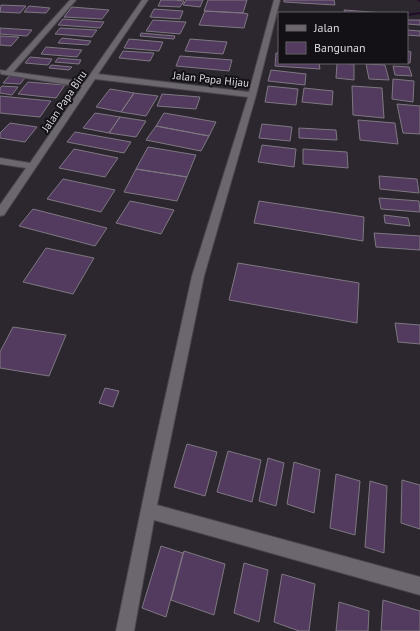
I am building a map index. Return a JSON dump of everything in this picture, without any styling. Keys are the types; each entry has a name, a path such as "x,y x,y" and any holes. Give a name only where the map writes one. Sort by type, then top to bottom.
{"street":[{"path":"4,72 73,0"},
{"name":"Jalan Papa Biru","path":"0,213 145,0"},
{"name":"Jalan Papa Hijau","path":"93,76 252,95 277,0"},
{"path":"4,72 87,85"},
{"path":"126,631 148,511 198,276 252,95"},
{"path":"0,161 33,166"},
{"path":"148,511 420,586"}],"building":[{"path":"161,0 184,1 180,7 158,6"},
{"path":"186,0 203,0 200,7 183,5"},
{"path":"208,0 247,0 243,13 204,11"},
{"path":"284,0 334,0 335,5 284,2"},
{"path":"1,5 26,6 20,13 0,12"},
{"path":"29,6 50,8 46,13 24,12"},
{"path":"72,7 109,10 102,19 64,17"},
{"path":"154,9 183,11 180,19 150,17"},
{"path":"344,10 371,12 345,12"},
{"path":"205,11 248,14 244,28 199,25"},
{"path":"63,19 104,22 100,28 58,25"},
{"path":"153,20 186,22 180,34 146,31"},
{"path":"408,20 420,20 420,25 408,24"},
{"path":"0,28 32,30 27,36 0,34"},
{"path":"60,28 97,30 92,37 55,34"},
{"path":"408,30 420,31 420,36 408,35"},
{"path":"141,33 175,36 174,39 140,36"},
{"path":"0,36 19,37 11,46 0,45"},
{"path":"62,38 91,41 88,45 58,43"},
{"path":"129,39 163,42 159,51 124,48"},
{"path":"190,39 227,42 223,54 185,51"},
{"path":"46,47 82,50 77,57 41,54"},
{"path":"123,51 154,53 150,61 119,58"},
{"path":"408,51 411,52 410,63 408,63"},
{"path":"276,53 278,53 278,64 319,64 320,69 275,66"},
{"path":"180,56 232,60 229,71 176,66"},
{"path":"30,57 52,59 48,65 25,63"},
{"path":"58,58 81,60 79,64 55,62"},
{"path":"337,64 354,64 354,80 336,78"},
{"path":"366,64 385,65 389,80 369,79"},
{"path":"51,65 72,67 69,70 49,68"},
{"path":"393,66 409,67 412,76 395,75"},
{"path":"271,70 306,74 305,85 268,81"},
{"path":"10,75 26,77 20,84 3,83"},
{"path":"393,79 414,81 413,102 392,99"},
{"path":"28,82 65,85 56,98 18,94"},
{"path":"2,86 18,87 12,95 0,93 0,88"},
{"path":"268,86 298,89 296,105 265,102"},
{"path":"352,86 382,88 384,118 353,115"},
{"path":"304,88 333,91 332,105 302,102"},
{"path":"110,89 134,93 121,112 96,107"},
{"path":"134,93 158,96 146,116 121,112"},
{"path":"162,94 200,97 196,109 157,106"},
{"path":"0,96 51,101 40,117 0,113"},
{"path":"397,104 420,106 420,134 403,133"},
{"path":"95,113 120,117 109,133 83,128"},
{"path":"164,113 216,122 209,136 156,126"},
{"path":"120,117 146,121 136,137 109,133"},
{"path":"358,120 395,123 398,144 360,140"},
{"path":"10,123 37,127 25,142 0,138 0,133"},
{"path":"262,124 292,127 290,141 259,138"},
{"path":"156,126 209,136 201,151 146,140"},
{"path":"299,128 336,130 337,140 299,138"},
{"path":"75,132 131,142 124,153 67,142"},
{"path":"262,145 296,149 294,167 258,162"},
{"path":"148,147 196,155 187,177 136,169"},
{"path":"74,149 118,158 105,177 59,168"},
{"path":"303,149 347,152 348,168 303,164"},
{"path":"136,169 187,177 177,201 124,192"},
{"path":"379,176 417,179 419,193 380,189"},
{"path":"63,179 115,190 101,212 47,199"},
{"path":"379,198 419,201 420,212 381,209"},
{"path":"130,201 174,210 161,234 116,223"},
{"path":"259,201 364,217 363,241 254,223"},
{"path":"33,209 107,228 95,246 19,226"},
{"path":"384,215 408,218 410,226 385,223"},
{"path":"374,233 420,236 420,250 376,247"},
{"path":"46,248 94,258 73,294 23,282"},
{"path":"238,263 359,283 357,323 229,300"},
{"path":"395,323 420,325 420,344 398,342"},
{"path":"13,327 66,335 49,376 0,368 0,352"},
{"path":"105,388 119,391 113,407 99,403"},
{"path":"187,444 217,452 205,496 174,487"},
{"path":"228,451 261,460 252,502 217,492"},
{"path":"268,458 284,463 276,506 259,501"},
{"path":"294,462 320,470 314,513 287,504"},
{"path":"336,474 360,481 355,535 330,528"},
{"path":"402,480 420,485 420,529 401,523"},
{"path":"370,481 387,486 384,553 365,547"},
{"path":"161,546 183,553 166,617 142,608"},
{"path":"184,551 225,564 214,615 171,600"},
{"path":"244,563 268,570 259,622 234,613"},
{"path":"282,574 315,584 309,631 299,631 274,622"},
{"path":"383,600 420,611 420,631 381,631"},
{"path":"339,602 369,611 368,631 336,631"}],"waterway":[{"path":"408,15 420,13"}]}
